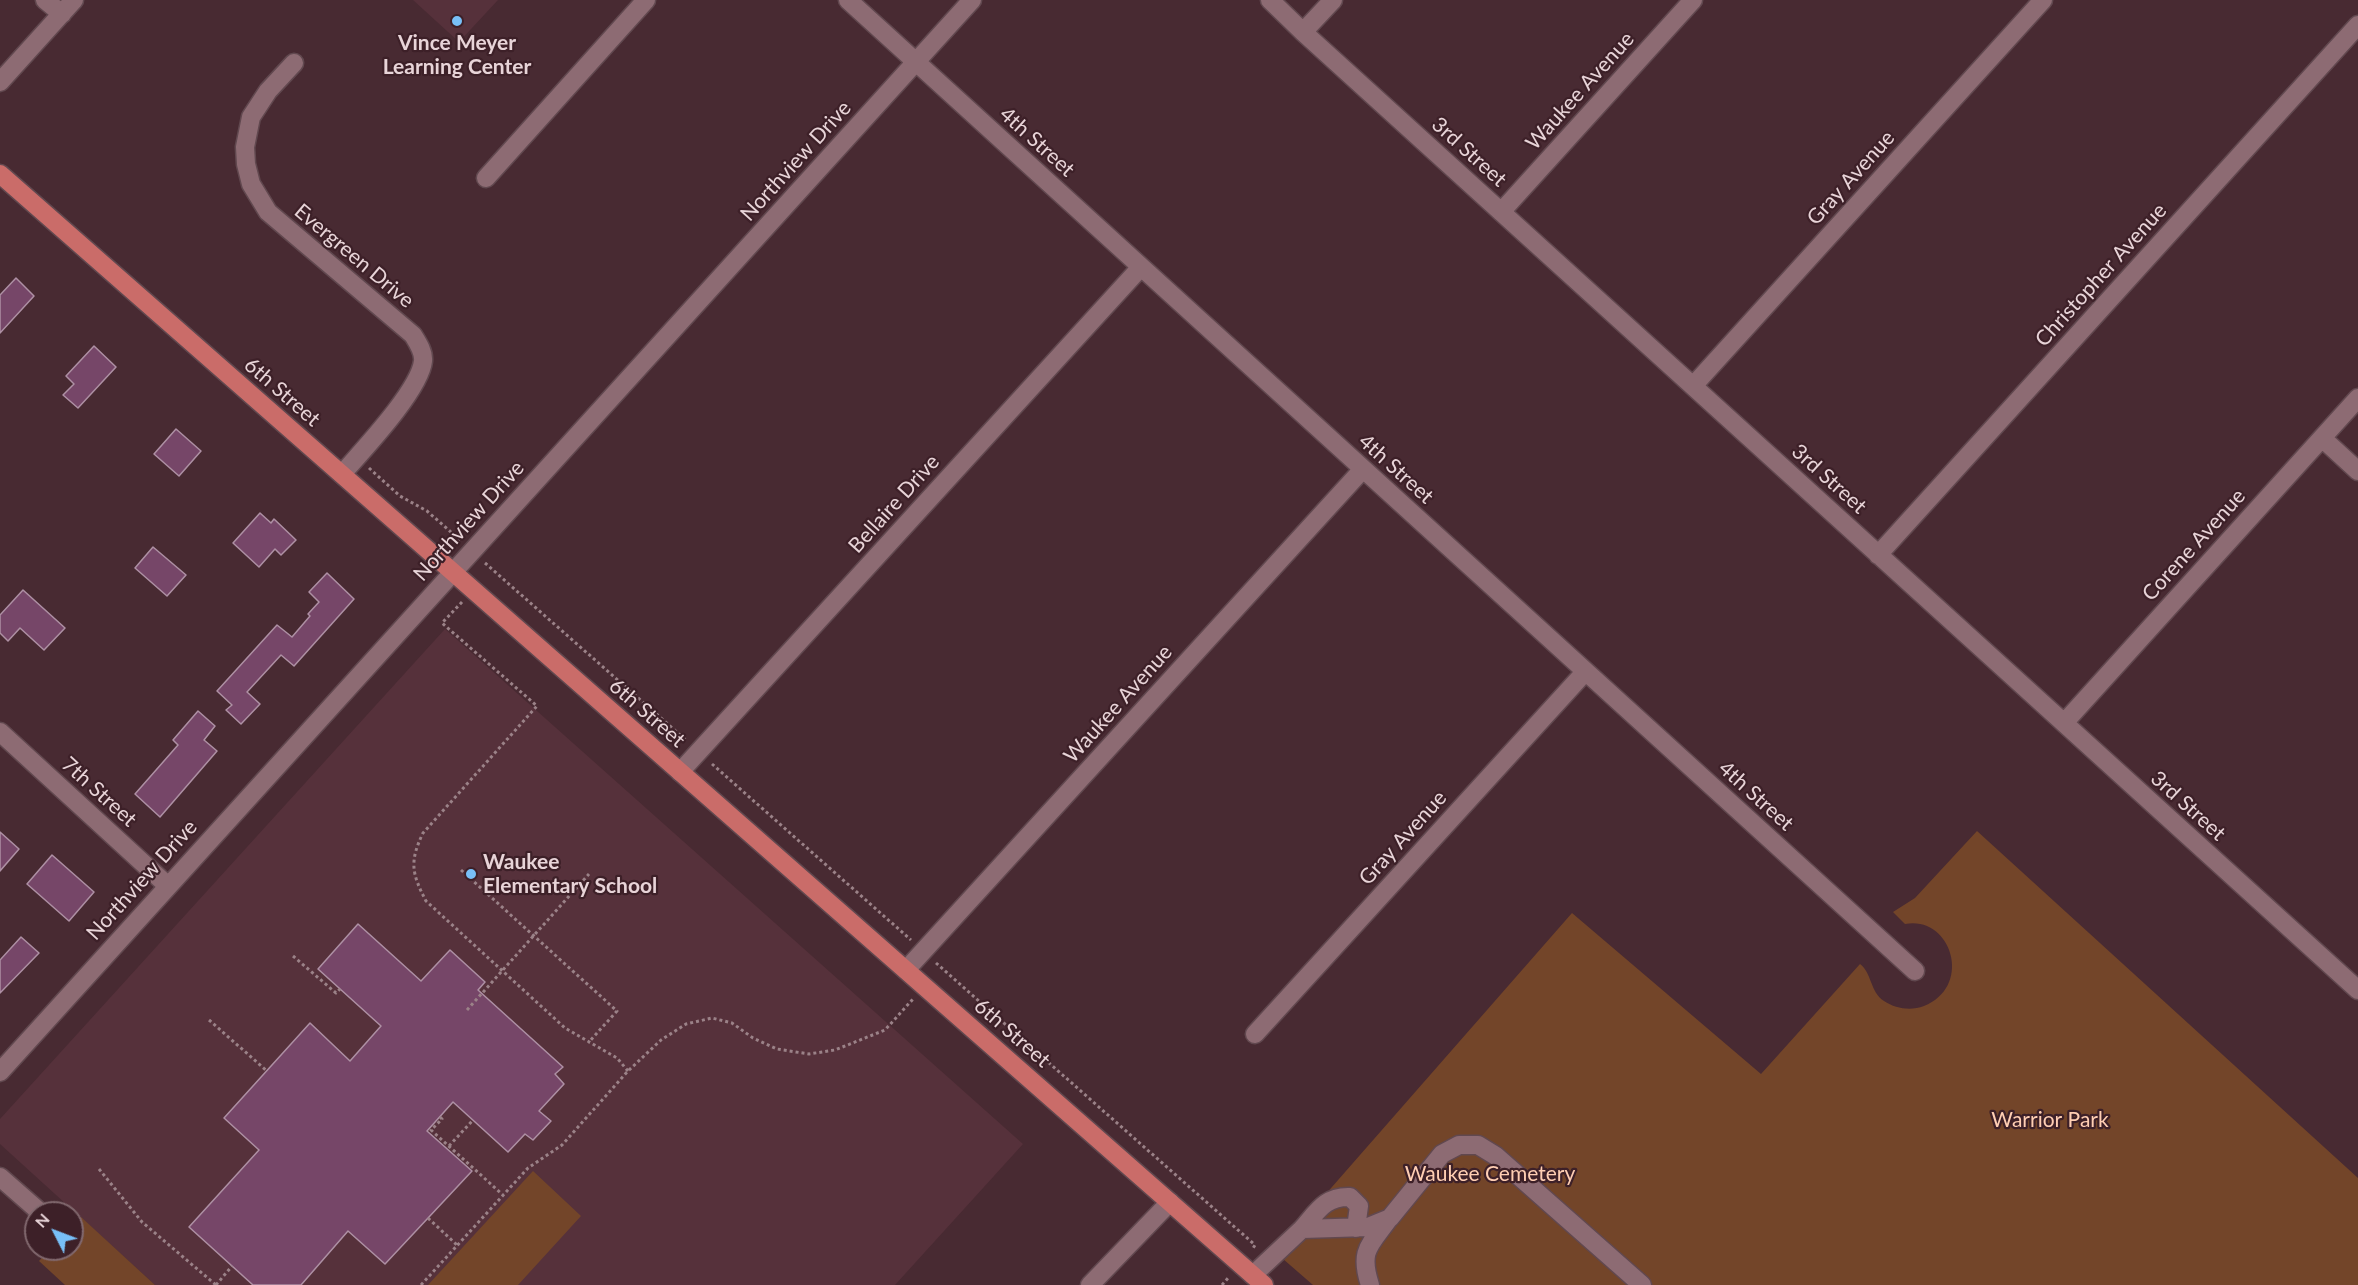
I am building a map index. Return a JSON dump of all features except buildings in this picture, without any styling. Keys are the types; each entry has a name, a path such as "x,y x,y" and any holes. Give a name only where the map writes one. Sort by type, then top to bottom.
{"main road":[{"name":"6th Street","path":"0,174 1258,1280"}],"street":[{"path":"45,0 62,14"},
{"path":"0,82 74,0"},
{"path":"486,178 646,0"},
{"name":"4th Street","path":"848,0 1915,970"},
{"name":"Northview Drive","path":"0,1072 972,0"},
{"name":"3rd Street","path":"1270,0 1303,33 2358,990"},
{"path":"1303,33 1333,0"},
{"name":"Waukee Avenue","path":"1501,212 1693,0"},
{"name":"Gray Avenue","path":"1693,386 2043,0"},
{"name":"Christopher Avenue","path":"1878,555 2358,25"},
{"name":"Evergreen Drive","path":"294,63 268,91 251,117 245,147 251,184 268,212 413,335 421,348 423,362 408,395 342,474"},
{"name":"Bellaire Drive","path":"680,772 1141,267"},
{"name":"Corene Avenue","path":"2064,723 2358,398"},
{"path":"2322,438 2358,471"},
{"name":"Waukee Avenue","path":"906,970 1363,469"},
{"name":"Gray Avenue","path":"1255,1034 1585,672"},
{"name":"7th Street","path":"0,732 168,886"},
{"path":"1370,1285 1364,1266 1368,1248 1389,1218 1442,1154 1460,1145 1478,1145 1496,1156 1642,1285"},
{"path":"0,1177 27,1201"},
{"path":"1258,1280 1321,1206 1336,1196 1350,1197 1359,1206 1356,1228"},
{"path":"1090,1285 1170,1202"},
{"path":"1302,1229 1368,1227 1389,1218"}],"path":[{"path":"357,457 400,496 427,511 462,542"},
{"path":"485,576 492,568"},
{"path":"456,609 442,623 537,706 423,834 416,848 412,866 417,886 426,901 565,1028 617,1058 628,1071"},
{"path":"461,870 617,1011 588,1043"},
{"path":"467,1010 589,874"},
{"path":"293,956 336,993 340,989"},
{"path":"931,958 1255,1245"},
{"path":"935,975 942,968"},
{"path":"421,1285 528,1168 562,1145 628,1071 662,1040 686,1024 712,1018 722,1020 732,1023 753,1038 777,1049 809,1054 835,1050 885,1030 909,1004"},
{"path":"209,1020 267,1071"},
{"path":"440,1117 442,1119 431,1130 503,1195"},
{"path":"449,1146 473,1120"},
{"path":"99,1169 142,1222 216,1285 232,1266"},
{"path":"428,1218 458,1245"},
{"path":"1222,1285 1228,1278"}],"shaded area":[{"name":"Vince Meyer Learning Center","path":"413,0 498,0 459,42"},
{"name":"Waukee Elementary School","path":"445,629 1023,1144 895,1285 155,1285 84,1220 84,1201 63,1201 0,1144 0,1119"}],"green space":[{"name":"Warrior Park","path":"1977,831 2358,1178 2358,1285 1313,1285 1275,1252 1572,913 1761,1074 1860,964 1867,972 1879,997 1893,1006 1919,1008 1939,996 1949,983 1952,969 1951,954 1944,941 1934,930 1921,924 1905,924 1893,912 1915,898"},
{"path":"533,1171 581,1216 518,1285 428,1285"},
{"path":"84,1220 155,1285 65,1285 39,1261 84,1261"}],"place":[{"name":"Vince Meyer Learning Center","path":"457,21"},
{"name":"Waukee Elementary School","path":"471,874"}],"park label":[{"name":"Waukee Cemetery","path":"1490,1174"}]}
